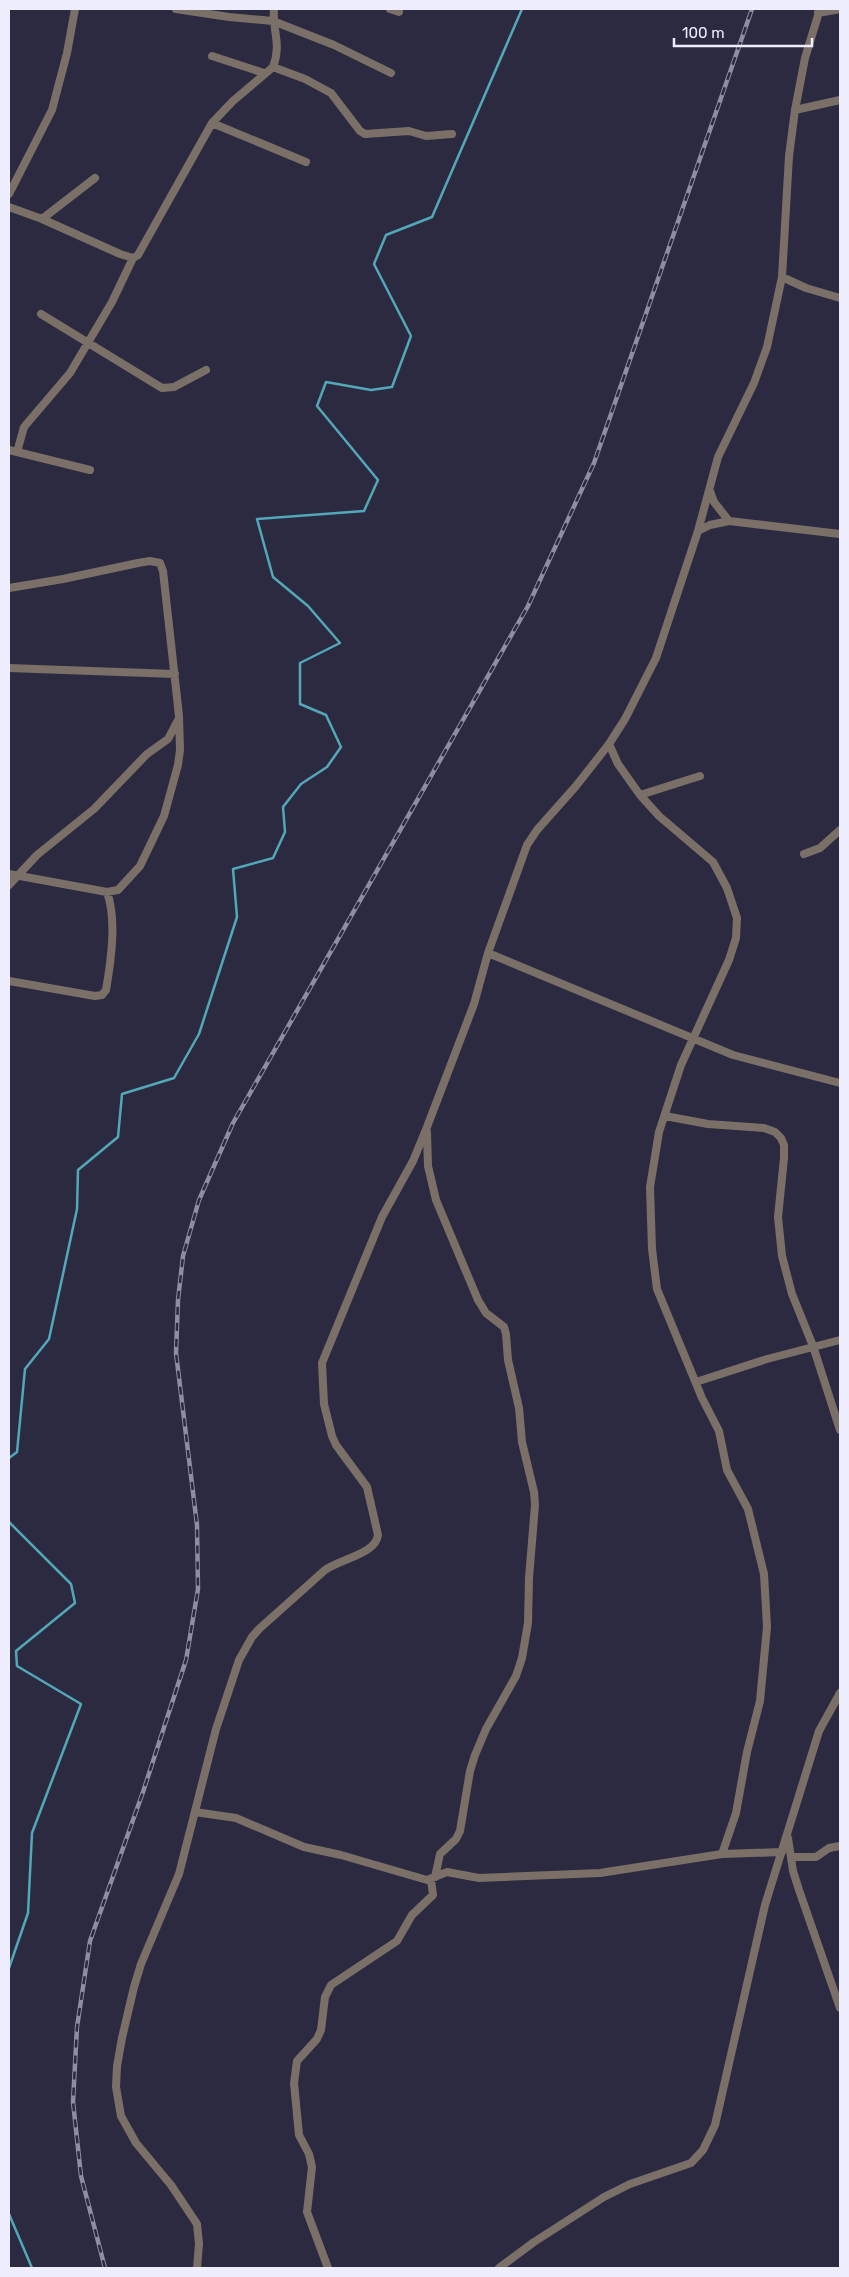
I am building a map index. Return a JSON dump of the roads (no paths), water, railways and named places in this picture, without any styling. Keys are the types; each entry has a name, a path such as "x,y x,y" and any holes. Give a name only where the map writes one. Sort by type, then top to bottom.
{"street":[{"path":"9,194 52,110 67,54 75,9"},
{"path":"176,9 274,21 334,45 391,73"},
{"path":"90,470 13,451 24,427 59,387 88,344 112,302 132,258 143,247 212,123 264,73 273,67 278,46 274,9"},
{"path":"390,9 399,12"},
{"path":"197,2268 199,2244 197,2224 171,2185 136,2143 126,2127 118,2104 116,2086 117,2066 134,1987 154,1931 179,1874 216,1729 239,1660 252,1637 325,1570 335,1562 368,1550 377,1541 378,1535 367,1487 336,1445 332,1436 324,1404 322,1363 382,1217 413,1161 427,1127 474,1004 488,953 527,846 537,830 576,786 609,744 625,719 656,658 698,531 723,443 754,382 767,347 782,276 789,156 805,58 819,11 840,9"},
{"path":"212,56 264,73"},
{"path":"273,67 305,79 331,93 360,131 365,134 392,130 409,131 426,136 452,134"},
{"path":"795,110 840,100"},
{"path":"212,123 306,162"},
{"path":"42,219 94,178"},
{"path":"9,207 42,219 132,258"},
{"path":"782,276 806,288 840,298"},
{"path":"41,314 162,388 174,387 206,370"},
{"path":"710,490 714,502 729,521"},
{"path":"698,531 710,525 729,521 840,534"},
{"path":"9,588 150,561 160,563 163,571 175,674 180,750 178,765 158,832 132,878 118,890 107,892 9,874"},
{"path":"9,668 175,674"},
{"path":"9,885 38,855 94,809 147,754 168,739 179,716"},
{"path":"609,744 618,764 640,795 659,816 713,862 727,888 737,918 736,933 729,960 681,1065 656,1146 650,1187 654,1264 658,1289 696,1382 719,1431 726,1470 752,1521 764,1574 767,1627 760,1701 747,1752 736,1813 722,1854"},
{"path":"640,795 700,776"},
{"path":"804,854 820,848 840,830"},
{"path":"9,981 96,996 102,995 106,990 112,949 110,905 107,892"},
{"path":"488,953 732,1055 840,1083"},
{"path":"665,1116 708,1124 764,1128 775,1132 781,1138 784,1144 784,1158 778,1217 782,1256 792,1294 813,1346 840,1430"},
{"path":"328,2268 306,2208 312,2167 310,2158 300,2138 297,2124 294,2083 297,2061 317,2039 321,2030 325,1997 332,1985 400,1938 412,1915 433,1895 433,1878 440,1854 456,1840 460,1831 470,1771 475,1755 486,1729 509,1689 522,1658 528,1623 529,1578 535,1504 527,1458 522,1442 516,1392 508,1360 506,1334 504,1327 486,1313 478,1300 436,1200 428,1166 427,1127"},
{"path":"696,1382 813,1346 840,1340"},
{"path":"499,2268 534,2242 604,2197 630,2184 691,2163 703,2150 715,2125 765,1905 819,1731 840,1694"},
{"path":"195,1812 236,1818 304,1847 433,1878 448,1872 479,1878 600,1873 722,1854 782,1852"},
{"path":"788,1835 793,1871 840,2008"},
{"path":"791,1857 816,1857 828,1848 840,1846"}],"waterway":[{"path":"9,1458 17,1452 25,1369 49,1339 77,1209 78,1170 118,1137 122,1094 174,1078 199,1034 237,917 233,869 273,858 285,832 283,807 301,784 327,767 341,747 326,715 300,704 300,663 340,643 308,606 273,577 257,519 364,511 378,480 317,406 326,382 371,390 392,387 411,336 374,264 386,235 432,217 522,9"},
{"path":"9,1522 71,1584 75,1603 16,1651 17,1666 81,1704 32,1833 28,1913 9,1968"},
{"path":"9,2214 32,2268"}],"railway":[{"path":"105,2268 81,2176 73,2102 77,2027 90,1941 143,1792 186,1660 198,1589 197,1525 176,1353 178,1300 183,1256 199,1200 233,1123 528,606 594,463 752,9"}]}
